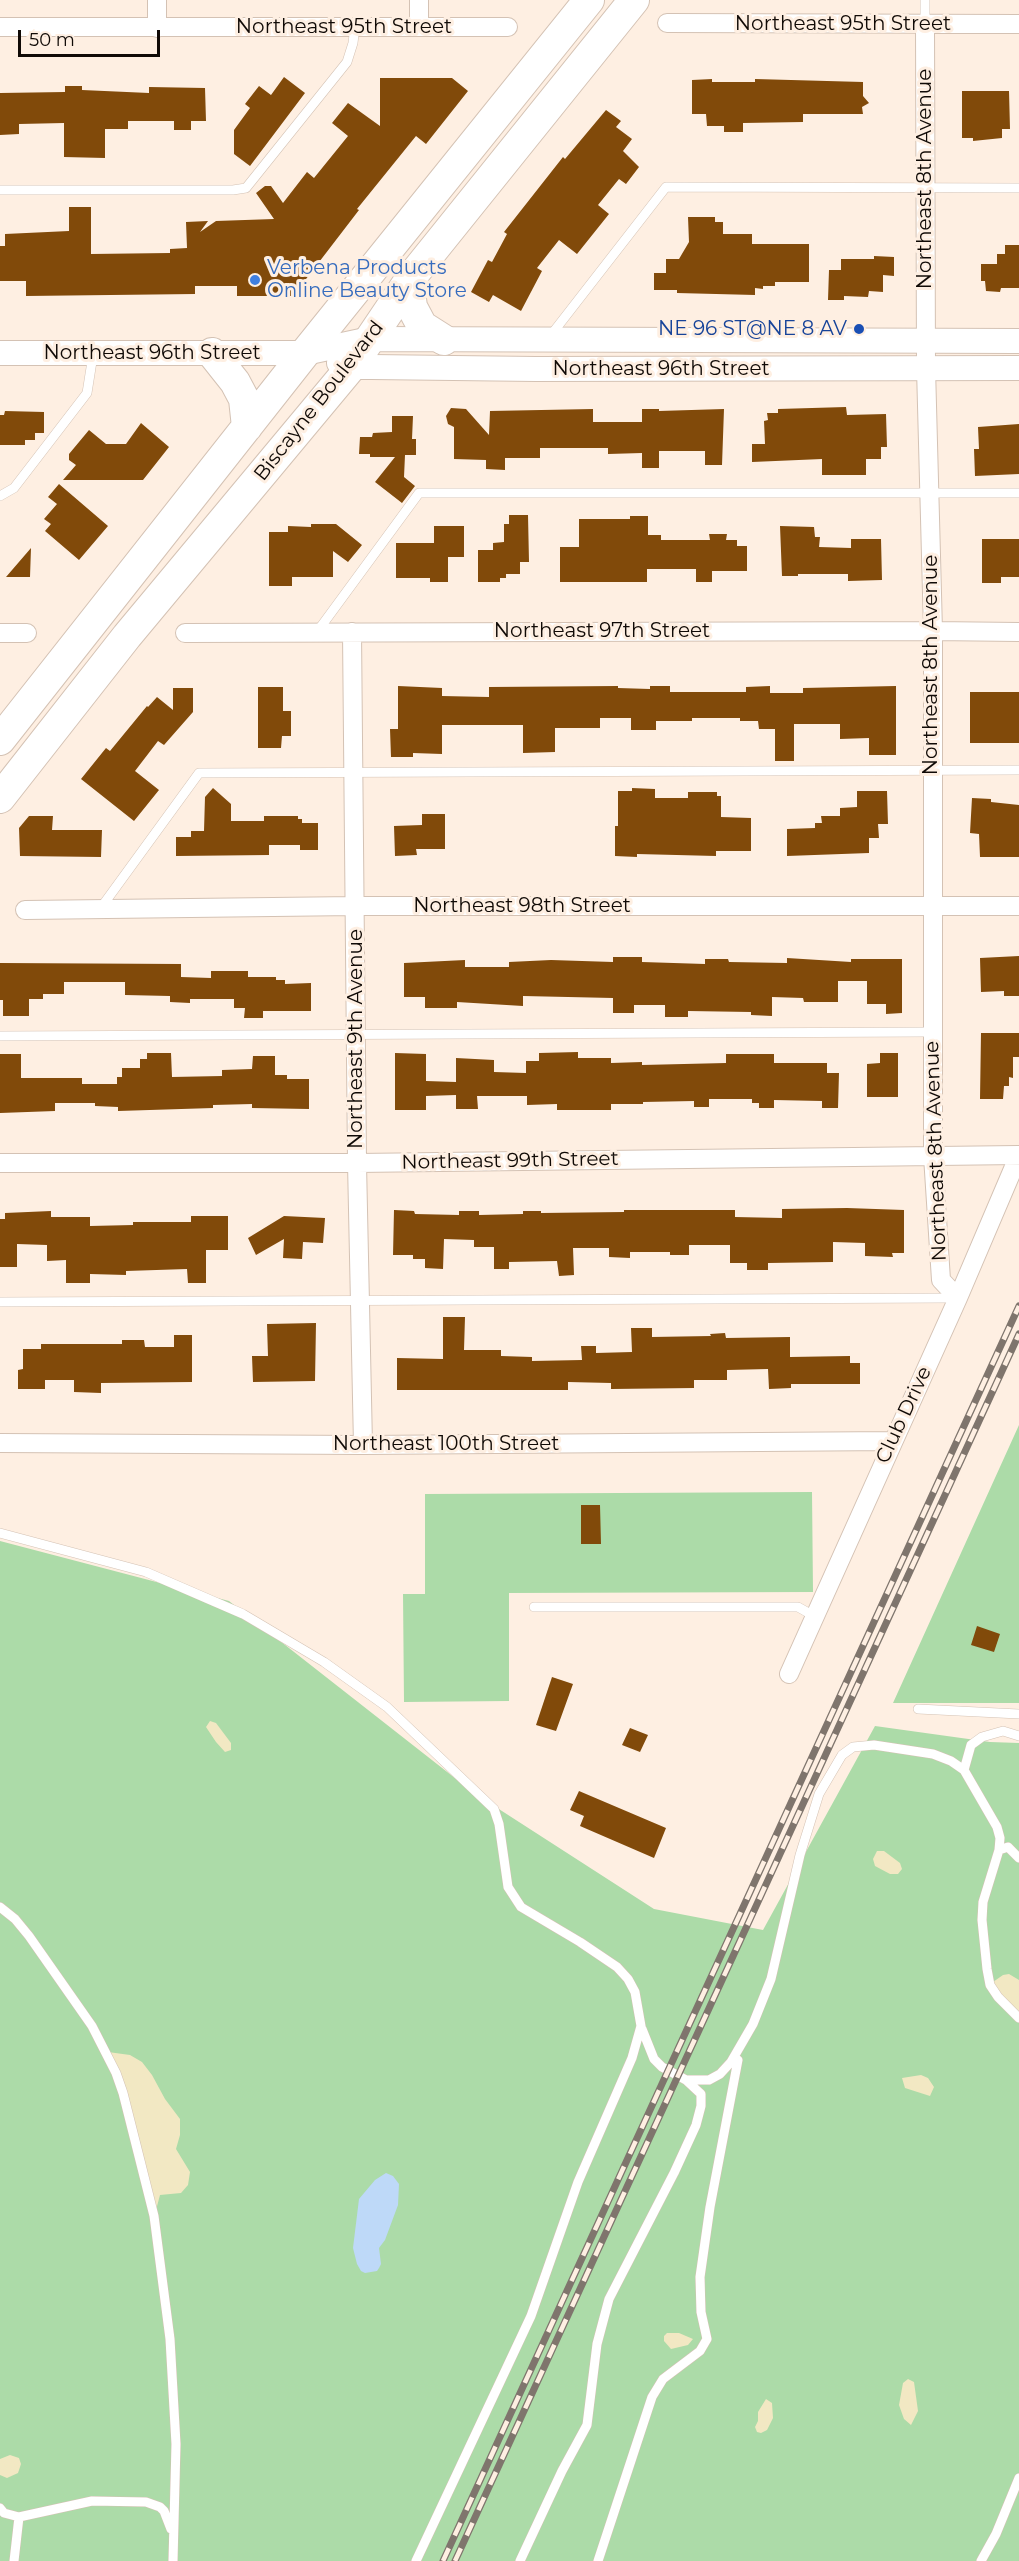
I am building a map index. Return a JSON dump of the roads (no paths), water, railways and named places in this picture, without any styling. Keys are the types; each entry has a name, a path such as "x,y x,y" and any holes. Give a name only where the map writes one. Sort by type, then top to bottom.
{"main road":[{"name":"Biscayne Boulevard","path":"0,740 304,354 589,0"},
{"name":"Biscayne Boulevard","path":"0,798 127,636 351,367 413,275 634,0"},
{"path":"413,275 410,291 412,307 422,326 444,340"},
{"path":"212,353 235,382 244,399 247,427"}],"street":[{"path":"157,0 158,28"},
{"path":"419,0 419,26"},
{"name":"Northeast 95th Street","path":"666,23 1019,24"},
{"name":"Northeast 8th Avenue","path":"925,24 926,368 933,631 931,905 933,1156 941,1280 958,1298"},
{"name":"Northeast 95th Street","path":"0,27 508,27"},
{"name":"Northeast 96th Street","path":"0,352 304,354 369,339 1019,341"},
{"name":"Northeast 96th Street","path":"304,354 351,367 1019,368"},
{"name":"Northeast 9th Avenue","path":"352,632 357,1163 363,1445"},
{"name":"Northeast 97th Street","path":"185,633 1019,632"},
{"path":"0,633 27,633"},
{"name":"Northeast 98th Street","path":"25,910 355,906 1019,906"},
{"name":"Northeast 99th Street","path":"0,1163 357,1163 1019,1155"},
{"name":"Club Drive","path":"789,1674 958,1298 1019,1155"},
{"name":"Northeast 100th Street","path":"0,1443 363,1445 892,1441"}],"lane":[{"path":"925,0 925,24"},
{"path":"0,190 233,190 246,188 347,62 355,26"},
{"path":"548,340 666,187 1019,188"},
{"path":"0,496 14,488 87,393 93,353"},
{"path":"317,632 419,493 1019,493"},
{"path":"100,909 199,773 1019,770"},
{"path":"0,1036 932,1032"},
{"path":"0,1302 958,1298"},
{"path":"0,1533 146,1572 214,1600 288,1638 387,1707 494,1809 503,1847 505,1874 512,1897 521,1907 580,1942 617,1968 628,1979 635,1992 641,2026 654,2059 662,2067 686,2080 701,2094 701,2106 696,2125 609,2299 597,2344 587,2425 562,2470 520,2561"},
{"path":"534,1607 798,1607 814,1616"},
{"path":"918,1709 1019,1714"},
{"path":"964,1770 971,1745 982,1737 1003,1731 1019,1736"},
{"path":"686,2080 709,2079 720,2074 734,2061 741,2048 771,1978 800,1855 819,1794 842,1755 854,1747 873,1745 933,1754 951,1761 964,1770 997,1827 1000,1838 999,1850 983,1902 982,1920 990,1985 998,1997 1019,2018"},
{"path":"999,1850 1008,1847 1019,1858"},
{"path":"0,1907 15,1919 29,1936 92,2026 116,2073 123,2093 154,2216 170,2339 176,2444 173,2561"},
{"path":"416,2561 531,2316 578,2182 632,2058 641,2026"},
{"path":"598,2561 652,2397 663,2379 700,2351 707,2339 701,2312 700,2277 734,2061"},
{"path":"981,2561 1000,2525 1019,2478"},
{"path":"0,2508 4,2513 19,2517 92,2501 116,2500 153,2504 164,2511 170,2522 173,2561"},
{"path":"14,2561 19,2517"}],"water":[{"path":"386,2173 393,2176 399,2184 398,2205 385,2240 379,2248 381,2264 377,2271 365,2273 357,2264 353,2248 359,2199 375,2180"}],"railway":[{"path":"443,2561 1019,1306"},
{"path":"455,2561 1019,1334"}],"place":[{"name":"Verbena Products Online Beauty Store","path":"255,280"},
{"name":"NE 96 ST@NE 8 AV","path":"859,329"}]}
